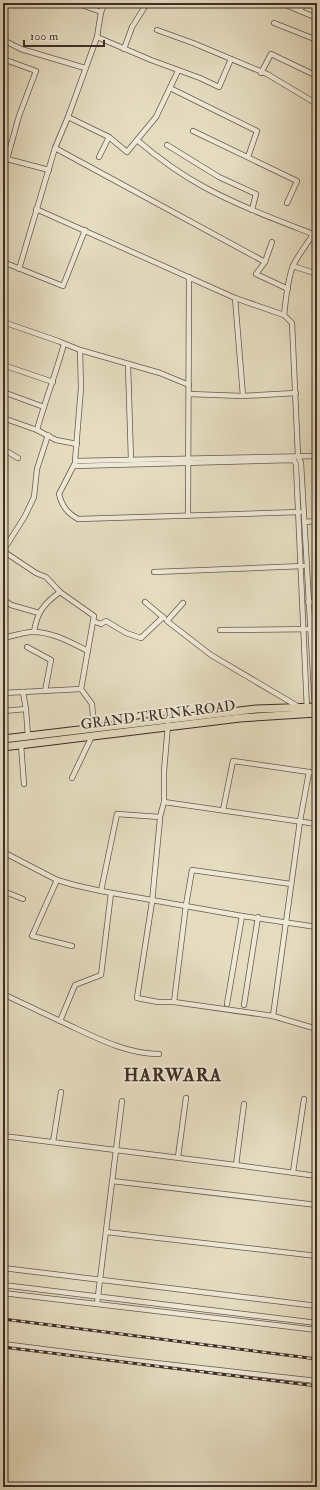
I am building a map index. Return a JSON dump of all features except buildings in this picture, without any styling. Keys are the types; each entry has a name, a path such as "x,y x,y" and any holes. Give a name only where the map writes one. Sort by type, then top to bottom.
{"highway":[{"name":"GRAND TRUNK ROAD","path":"3,747 21,746 92,736 256,709 299,707 307,710"},
{"name":"GRAND TRUNK ROAD","path":"3,739 94,728 168,724 316,710"}],"street":[{"path":"77,3 101,12"},
{"path":"19,269 55,148 97,37 101,12 105,3"},
{"path":"281,3 317,18"},
{"path":"300,11 304,3"},
{"path":"124,49 132,28 144,8"},
{"path":"274,23 317,40"},
{"path":"157,30 231,58 266,74 317,104"},
{"path":"97,37 178,71 200,78 218,87 231,58"},
{"path":"3,40 21,49 85,68"},
{"path":"261,73 271,54 317,76"},
{"path":"3,59 36,71 5,159 48,170"},
{"path":"68,117 109,137 127,152 156,117 178,71"},
{"path":"170,88 257,131 248,157"},
{"path":"193,131 297,181 287,203"},
{"path":"99,157 109,137"},
{"path":"137,140 157,157 203,187 252,210 314,234"},
{"path":"167,145 219,177 256,194 252,210"},
{"path":"55,148 264,262"},
{"path":"36,209 236,298 284,315 292,323 298,456 301,463 300,566 307,710"},
{"path":"284,315 293,266 314,234 317,226"},
{"path":"3,262 63,286 85,230"},
{"path":"272,242 264,262 256,274 288,289"},
{"path":"293,266 317,274"},
{"path":"188,516 190,394 189,277"},
{"path":"236,298 244,396"},
{"path":"3,322 80,350 160,373 189,385"},
{"path":"37,430 64,344"},
{"path":"80,350 81,388 75,463 59,494 62,504 70,515 78,520 301,512"},
{"path":"3,364 53,382"},
{"path":"128,365 131,460"},
{"path":"3,392 44,407"},
{"path":"190,394 244,396 296,393"},
{"path":"3,418 37,430 56,440 77,444"},
{"path":"48,435 37,469 34,497 25,516 3,551 36,573 46,577 60,592 94,616 81,689 92,704 94,728"},
{"path":"3,449 18,458"},
{"path":"75,463 131,460 189,461 317,456"},
{"path":"75,463 294,460 296,464 301,512 304,522 316,710"},
{"path":"304,522 317,521"},
{"path":"154,572 307,566"},
{"path":"34,632 36,618 41,608 60,592"},
{"path":"3,599 11,605 39,613"},
{"path":"145,602 211,655 299,707"},
{"path":"308,602 317,602"},
{"path":"167,621 183,603"},
{"path":"93,621 101,624 106,621 126,633 141,638 162,617"},
{"path":"220,630 317,629"},
{"path":"3,638 34,632 43,632 64,639 88,651"},
{"path":"27,647 51,660 45,691"},
{"path":"3,693 81,689"},
{"path":"23,692 28,737"},
{"path":"3,711 26,709"},
{"path":"102,891 117,814 160,817 164,802 164,771 168,724"},
{"path":"72,778 92,736"},
{"path":"21,746 24,784"},
{"path":"223,810 233,761 317,773"},
{"path":"273,1016 308,772"},
{"path":"164,802 317,824"},
{"path":"160,819 152,900 137,998 158,1002 174,1002 273,1016 317,1029"},
{"path":"3,852 57,880 102,891 242,916 258,917 317,927"},
{"path":"174,1002 186,905 192,870 291,884"},
{"path":"57,880 32,936 72,946"},
{"path":"3,891 22,899"},
{"path":"60,1021 75,985 101,975 111,893"},
{"path":"227,1004 242,916"},
{"path":"244,1005 258,917"},
{"path":"3,994 60,1021 123,1048 147,1054 159,1054"},
{"path":"54,1142 61,1092"},
{"path":"178,1157 186,1098"},
{"path":"293,1172 304,1099"},
{"path":"97,1304 122,1101"},
{"path":"236,1165 244,1104"},
{"path":"3,1136 178,1157 317,1176"},
{"path":"112,1181 317,1205"},
{"path":"106,1232 317,1256"},
{"path":"3,1268 317,1306"},
{"path":"3,1285 317,1323"},
{"path":"3,1293 317,1330"},
{"path":"3,1344 317,1381"}],"railway":[{"path":"3,1319 317,1359"},
{"path":"3,1347 317,1386"}],"district":[{"name":"HARWARA","path":"173,1075"}]}
